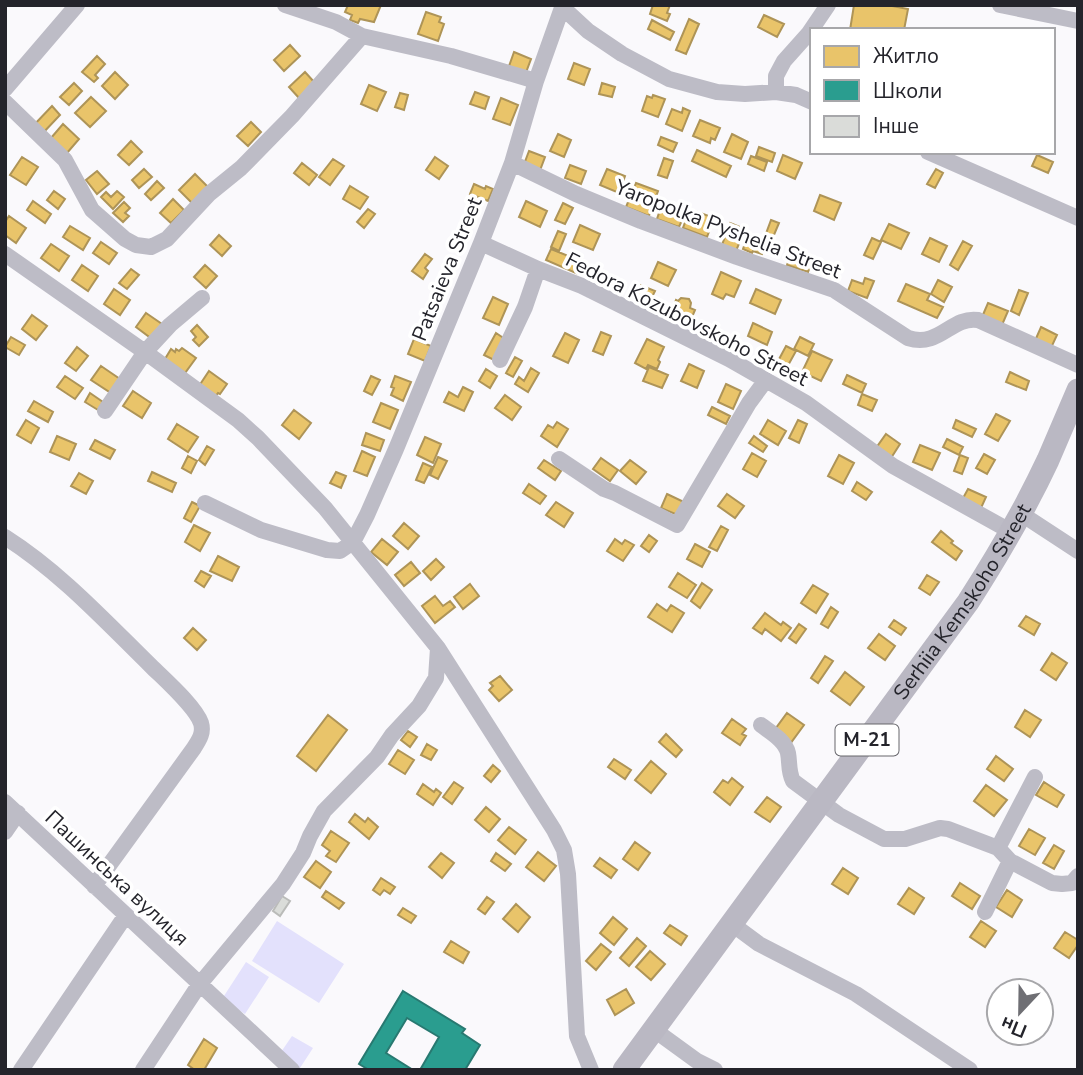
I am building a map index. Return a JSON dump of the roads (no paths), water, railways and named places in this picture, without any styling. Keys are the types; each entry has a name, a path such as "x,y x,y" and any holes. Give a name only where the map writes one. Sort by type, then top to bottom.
{"highway":[{"name":"Serhiia Kemskoho Street","path":"624,1070 968,602 989,570 1048,460 1078,390"}],"street":[{"path":"5,89 77,5"},
{"path":"285,5 336,22 362,36 451,56 536,81"},
{"path":"812,28 828,5"},
{"path":"1000,5 1078,21"},
{"path":"562,6 588,31 622,54 669,79 717,92 776,92 796,95 810,101"},
{"name":"Patsaieva Street","path":"353,542 396,449 481,243 512,163 562,6"},
{"path":"776,92 776,76 784,61 810,32"},
{"path":"5,102 65,160 92,210 125,239 136,245 150,247 167,239 209,194 241,168 292,116 362,36"},
{"path":"933,154 1078,218"},
{"name":"Yaropolka Pyshelia Street","path":"512,163 576,194 641,220 834,290 908,338 917,341 929,340 972,319 1078,365"},
{"name":"Fedora Kozubovskoho Street","path":"481,243 582,286 729,359 806,403 893,466 1078,551"},
{"path":"5,254 145,352 248,429 325,508 438,648 554,830 564,850 568,874 577,1036 590,1070"},
{"path":"500,360 525,307 538,269"},
{"path":"105,411 145,352 170,325 202,298"},
{"path":"559,459 604,489 677,525 749,403 766,380"},
{"path":"205,503 261,530 327,550 340,551 353,542"},
{"path":"5,537 30,553 87,604 174,689 200,721 202,730 194,748 94,886"},
{"path":"143,1070 200,985 283,884 303,853 324,811 377,757 392,735 419,706 436,678 438,648"},
{"path":"761,725 785,747 793,781 839,814 884,839 905,839 940,828 948,829 998,848 1010,861 1052,883 1072,883 1078,876"},
{"path":"998,848 1035,777"},
{"name":"Пашинська вулиця","path":"5,802 292,1070"},
{"path":"5,832 18,814"},
{"path":"985,912 1010,861"},
{"path":"21,1070 126,915"},
{"path":"732,924 759,944 856,994 970,1070"},
{"path":"653,1029 697,1061 715,1070"}]}
